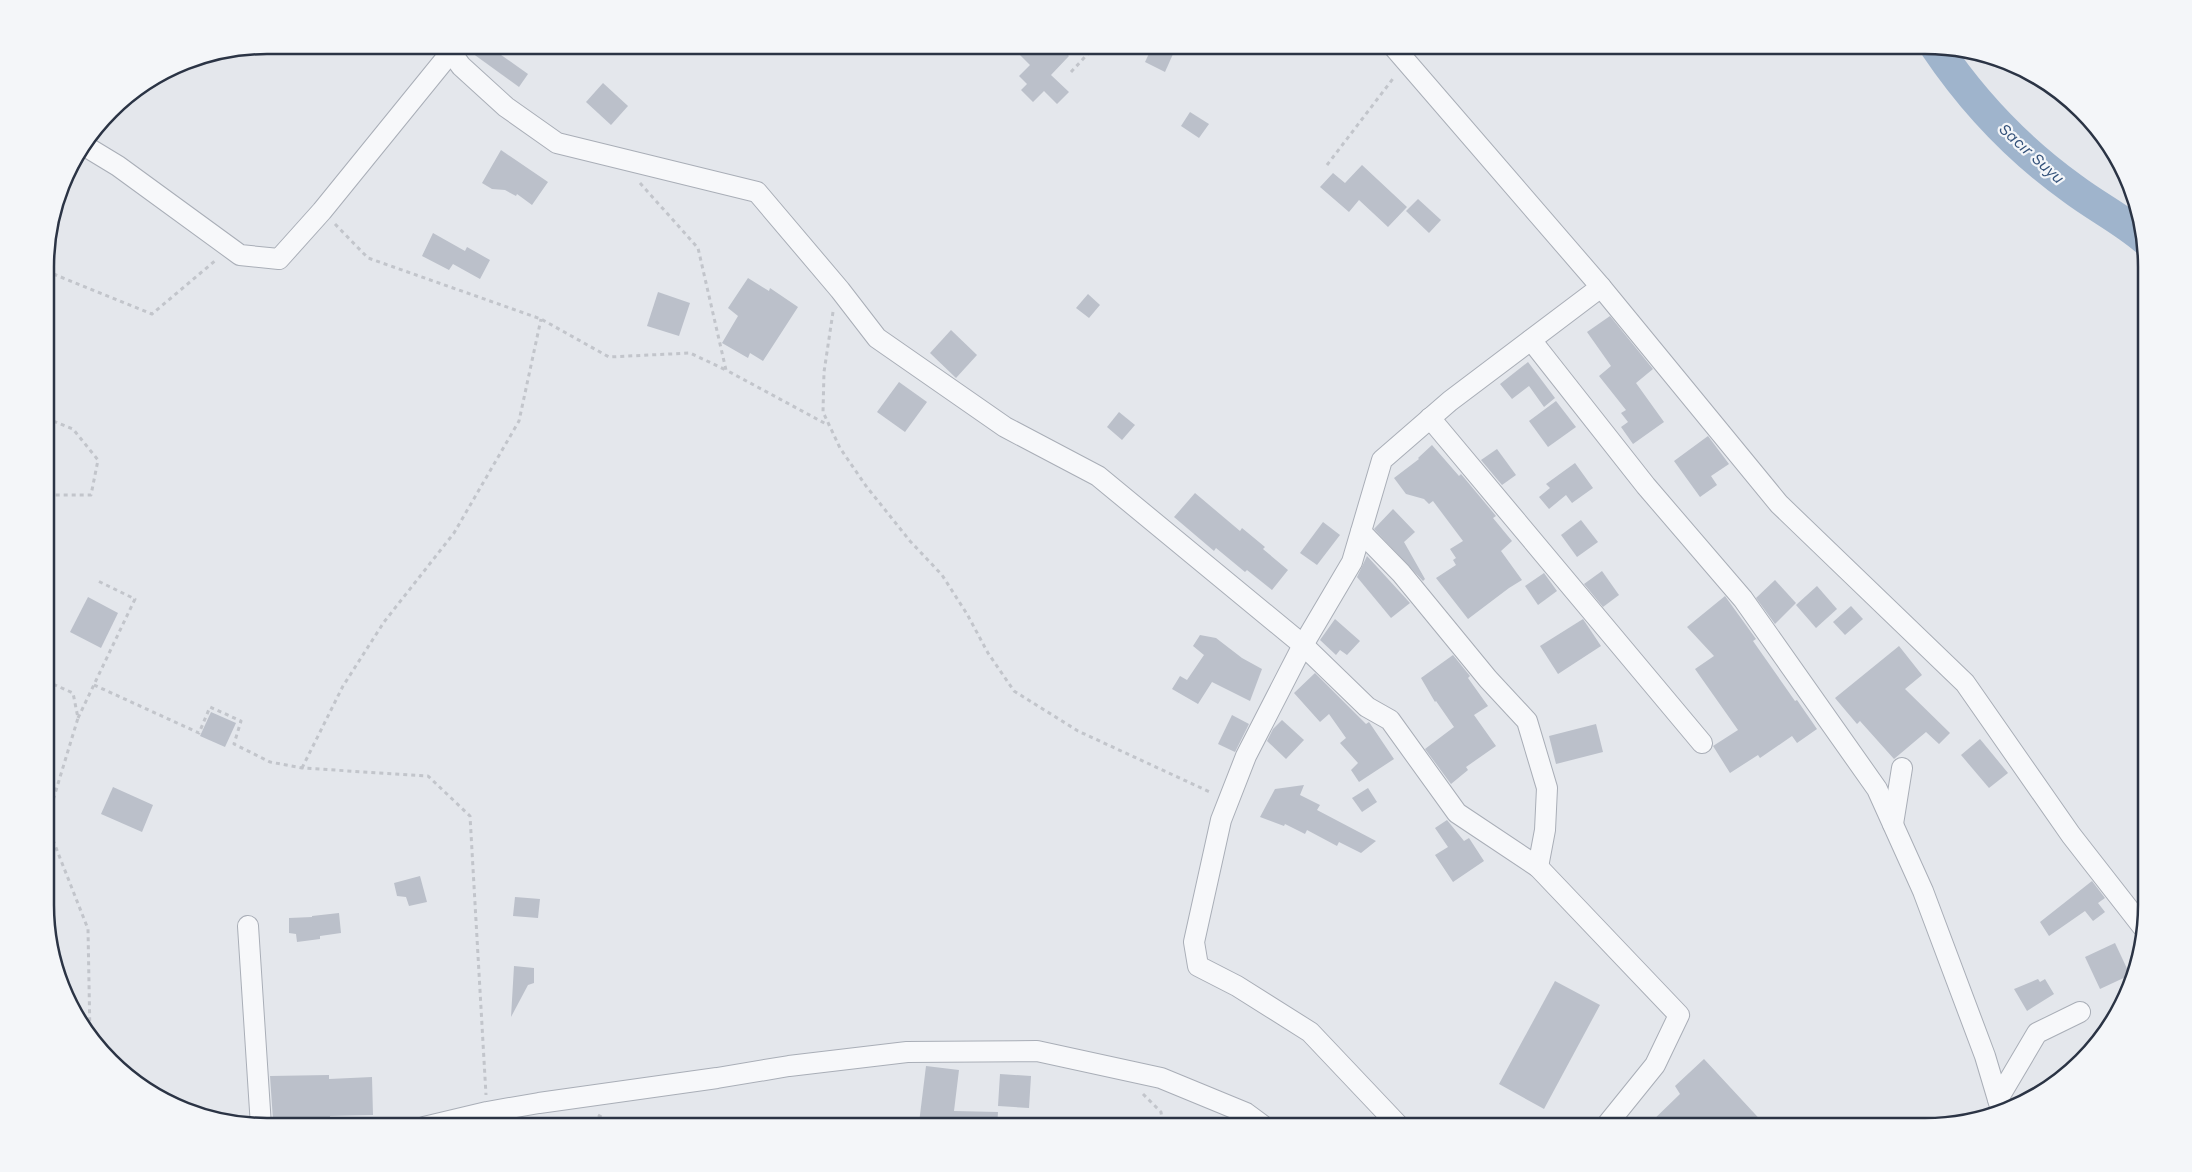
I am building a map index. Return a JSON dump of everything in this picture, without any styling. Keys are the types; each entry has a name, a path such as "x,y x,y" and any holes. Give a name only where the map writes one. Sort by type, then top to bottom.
{"street":[{"path":"90,149 118,166 240,255 279,258 322,210 443,54"},
{"path":"452,54 461,66 506,107 558,143 757,192 840,290 877,338 1005,427 1098,476 1303,645 1367,707 1390,720 1457,813 1538,867 1679,1016 1655,1065 1612,1118"},
{"path":"1399,54 1601,287 1779,504 1965,683 2071,835 2138,921"},
{"path":"1391,1118 1310,1032 1237,986 1198,966 1194,942 1221,820 1246,756 1303,645 1352,562 1382,460 1430,418 1601,287"},
{"path":"1531,340 1646,486 1742,599 1877,789 1923,892 1985,1056 2000,1105"},
{"path":"1430,418 1702,743"},
{"path":"1361,532 1401,573 1488,679 1527,721 1546,788 1545,830 1538,867"},
{"path":"1893,824 1902,768"},
{"path":"248,926 260,1118"},
{"path":"2001,1104 2037,1033 2080,1012"},
{"path":"462,1118 487,1112 789,1066 907,1052 1037,1051 1161,1078 1246,1113 1253,1118"}],"path":[{"path":"1071,72 1088,54"},
{"path":"1327,164 1406,62"},
{"path":"618,158 698,248 726,370"},
{"path":"322,210 368,258 540,319 610,357 690,353 726,370 829,426"},
{"path":"54,274 152,314 230,248"},
{"path":"840,290 835,301 824,372 823,412 829,426 840,448 866,486 910,541 942,575 988,652 1014,691 1078,731 1229,801"},
{"path":"302,768 343,686 384,622 454,533 519,421 540,319"},
{"path":"54,421 73,429 98,460 91,495 54,495"},
{"path":"54,797 78,718 135,599 98,581"},
{"path":"54,685 73,693 78,718"},
{"path":"94,685 199,733 210,707 241,721 234,744 270,762 302,768 428,776 470,816 487,1112"},
{"path":"54,843 88,929 90,1024"},
{"path":"1118,1068 1161,1112 1162,1118"}],"building":[{"path":"473,54 500,54 528,74 519,87"},
{"path":"1019,54 1067,54 1069,56 1051,75 1069,92 1057,104 1044,91 1033,102 1021,90 1027,84 1019,76 1030,65"},
{"path":"1149,54 1173,54 1165,72 1145,62"},
{"path":"603,83 628,106 611,125 586,102"},
{"path":"1190,112 1209,124 1199,138 1181,126"},
{"path":"501,150 548,182 532,205 517,194 516,196 505,190 492,189 482,183"},
{"path":"1362,165 1407,207 1388,227 1359,200 1349,212 1320,187 1333,173 1345,183"},
{"path":"1418,199 1441,220 1429,233 1406,211"},
{"path":"433,233 465,251 467,247 490,260 480,279 453,264 449,270 422,256"},
{"path":"748,278 769,291 770,288 798,307 763,361 750,353 748,358 722,343 738,316 728,308"},
{"path":"658,292 690,303 679,336 647,326"},
{"path":"1088,294 1100,305 1089,318 1076,308"},
{"path":"1610,316 1653,369 1636,383 1664,422 1633,444 1621,427 1628,422 1621,413 1626,410 1599,376 1611,366 1587,332"},
{"path":"951,330 977,355 956,378 930,353"},
{"path":"1528,362 1555,398 1544,407 1529,386 1512,399 1500,384"},
{"path":"899,382 927,402 905,432 877,412"},
{"path":"1556,401 1576,427 1548,447 1529,421"},
{"path":"1119,412 1135,425 1122,440 1107,427"},
{"path":"1708,436 1729,464 1711,476 1717,485 1700,497 1674,461"},
{"path":"1432,445 1459,476 1461,474 1496,516 1493,518 1512,541 1501,551 1522,580 1468,619 1436,578 1456,565 1453,560 1456,558 1450,549 1463,541 1433,501 1429,504 1424,499 1406,494 1394,478 1419,459"},
{"path":"1497,449 1516,475 1502,485 1481,460"},
{"path":"1575,463 1593,488 1572,503 1566,495 1549,509 1539,497 1550,488 1546,484"},
{"path":"1195,493 1240,531 1242,528 1265,547 1263,549 1288,570 1272,590 1247,570 1245,572 1216,548 1214,551 1174,517"},
{"path":"1393,509 1415,532 1404,542 1425,579 1423,581 1374,529"},
{"path":"1581,520 1598,542 1577,557 1561,535"},
{"path":"1323,522 1340,535 1317,565 1300,553"},
{"path":"1367,556 1410,603 1391,618 1357,577"},
{"path":"1602,571 1619,595 1603,607 1584,584"},
{"path":"1544,573 1557,591 1538,605 1525,586"},
{"path":"1775,580 1796,603 1775,624 1756,598"},
{"path":"1817,586 1837,609 1816,628 1796,605"},
{"path":"1725,596 1756,639 1753,641 1817,729 1797,743 1792,736 1760,758 1758,755 1730,773 1713,746 1738,730 1695,669 1714,656 1687,627"},
{"path":"88,597 118,613 101,648 70,632"},
{"path":"1851,606 1863,619 1845,635 1833,622"},
{"path":"1335,619 1360,641 1347,655 1340,650 1336,655 1320,640"},
{"path":"1583,619 1601,646 1558,674 1540,646"},
{"path":"1200,635 1216,638 1242,658 1262,669 1250,701 1212,682 1198,704 1172,689 1180,676 1187,680 1204,655 1193,646"},
{"path":"1899,646 1922,675 1905,689 1950,733 1939,744 1926,732 1894,759 1860,721 1857,724 1835,698"},
{"path":"1453,655 1470,676 1468,678 1488,706 1474,715 1496,746 1466,767 1468,770 1451,784 1425,749 1454,727 1435,702 1421,678"},
{"path":"1315,673 1366,724 1369,722 1394,759 1359,782 1351,770 1358,763 1340,743 1346,738 1329,714 1320,722 1294,693"},
{"path":"211,712 236,723 225,747 200,736"},
{"path":"1232,715 1249,724 1235,752 1218,744"},
{"path":"1282,720 1304,740 1286,759 1267,741 1273,729"},
{"path":"1596,724 1603,752 1556,764 1549,736"},
{"path":"1980,739 2008,773 1989,788 1961,755"},
{"path":"1304,785 1300,795 1320,805 1317,810 1376,841 1361,853 1339,842 1337,846 1307,830 1305,834 1285,824 1284,826 1260,817 1275,789"},
{"path":"113,787 153,805 142,832 101,814"},
{"path":"1368,788 1377,802 1362,812 1352,798"},
{"path":"1447,820 1464,841 1469,838 1484,861 1453,882 1435,855 1448,847 1435,828"},
{"path":"420,876 427,902 409,906 406,897 397,896 394,883"},
{"path":"2092,881 2105,898 2098,903 2105,912 2093,921 2085,911 2049,936 2040,922"},
{"path":"515,897 540,899 538,918 513,916"},
{"path":"339,913 341,933 320,936 320,939 297,942 296,934 289,933 289,918"},
{"path":"2115,943 2128,971 2126,977 2100,989 2085,957"},
{"path":"514,966 534,968 534,983 528,985 511,1017"},
{"path":"2038,979 2040,982 2045,979 2054,994 2027,1011 2014,989"},
{"path":"1555,981 1600,1005 1544,1109 1499,1084"},
{"path":"1704,1059 1759,1118 1655,1118 1680,1094 1675,1086"},
{"path":"926,1066 959,1070 954,1111 998,1112 998,1118 920,1118"},
{"path":"1000,1074 1031,1076 1029,1108 998,1106"},
{"path":"329,1075 329,1079 372,1077 373,1115 330,1116 330,1118 273,1118 270,1076"}],"waterway":[{"name":"Sacır Suyu","path":"1941,54 1982,106 2034,159 2082,196 2135,231"}]}
